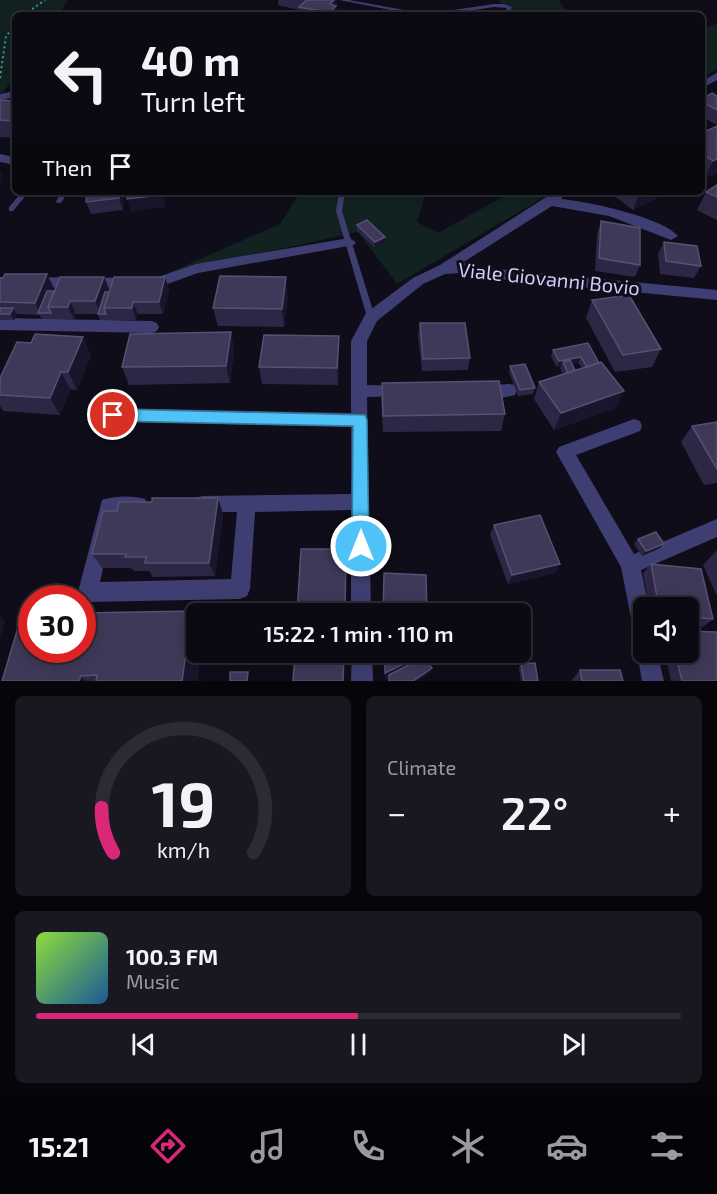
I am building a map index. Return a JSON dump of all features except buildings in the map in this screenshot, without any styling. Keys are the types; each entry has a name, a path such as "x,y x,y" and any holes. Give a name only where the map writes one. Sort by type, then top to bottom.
{"street":[{"path":"443,269 558,195"},
{"path":"550,202 602,209 651,225 671,236"},
{"path":"0,282 156,283 196,269 349,242"},
{"name":"Viale Giovanni Bovio","path":"362,603 359,341 371,317 418,281 443,269 461,268 498,274 717,295"},
{"path":"0,324 152,327"},
{"path":"463,391 509,390"},
{"path":"360,391 417,391"},
{"path":"113,415 360,420"},
{"path":"634,426 565,452 630,565 637,597"},
{"path":"189,505 361,502"},
{"path":"154,505 108,506 88,592 240,589 247,504"},
{"path":"630,565 717,528"},
{"path":"362,663 362,681"},
{"path":"649,663 653,681"}],"lane":[{"path":"341,0 409,12"},
{"path":"456,12 497,2 510,7 506,12"},
{"path":"11,209 23,195"},
{"path":"59,201 63,195"},
{"path":"342,195 339,211 371,317"}],"path":[{"path":"28,12 45,0"},
{"path":"0,78 6,36 12,29"}],"shaded area":[{"path":"0,0 68,0 61,12 12,12 12,80 2,94 0,92"},
{"path":"498,0 559,0 564,8 570,12 512,12"},
{"path":"717,23 717,69 705,76 705,29"},
{"path":"298,195 425,195 417,222 438,233 506,195 548,195 397,284 358,232 166,274 280,224"}],"route":[{"path":"113,415 360,420 361,546"}]}
